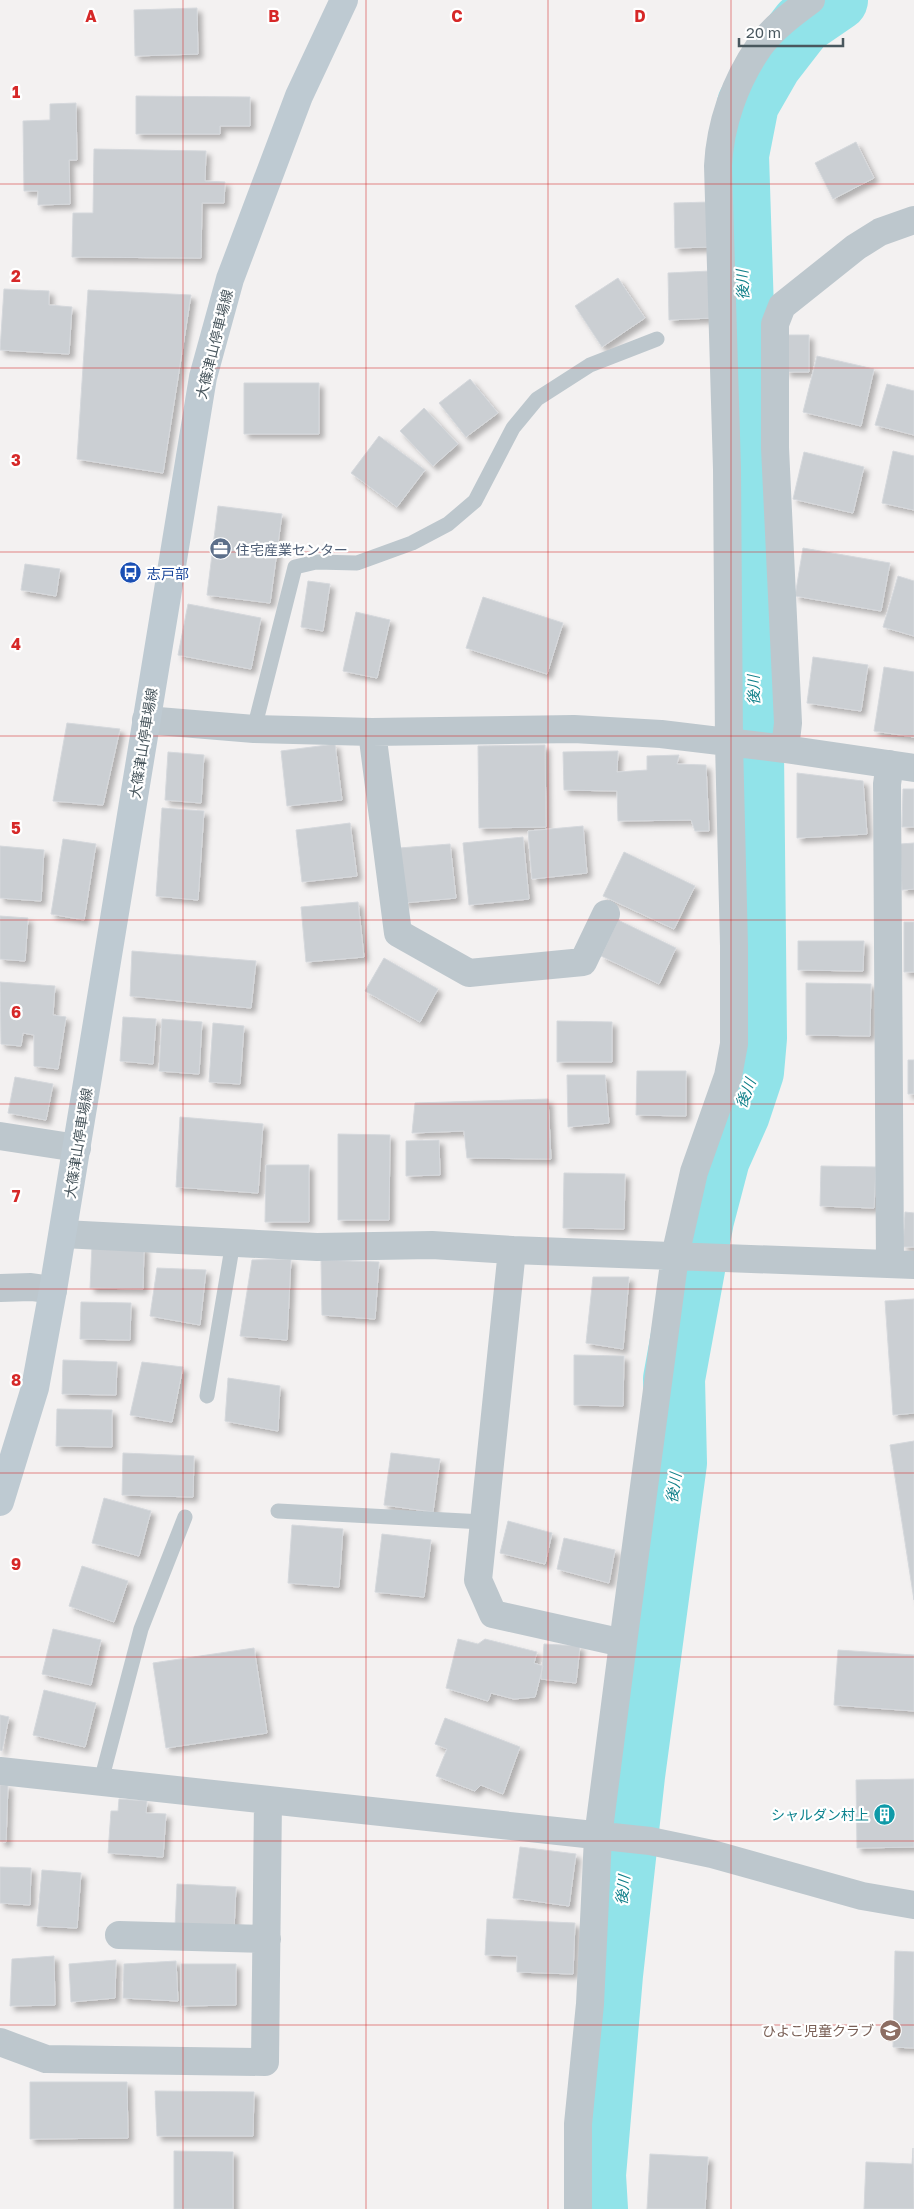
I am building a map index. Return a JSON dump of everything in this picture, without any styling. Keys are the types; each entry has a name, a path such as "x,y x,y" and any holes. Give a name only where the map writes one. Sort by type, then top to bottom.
{"main road":[{"name":"大篠津山停車場線","path":"0,1502 7,1457 35,1388 53,1290 205,368 230,279 295,105 344,0"}],"street":[{"path":"578,2209 578,2124 608,1838 623,1643 694,1172 728,1076 734,1044 734,946 754,746 727,469 719,146 725,118 741,77 760,46 784,20 811,0"},
{"path":"754,746 788,724 775,448 774,324 782,306 856,247 880,232 914,220"},
{"path":"146,720 254,729 372,732 574,729 661,734 902,766"},
{"path":"372,732 398,933 469,973 583,962 606,914"},
{"path":"63,1234 317,1247 432,1245 512,1250 902,1264 887,784 902,766"},
{"path":"0,1136 77,1148"},
{"path":"512,1250 478,1580 493,1614 623,1643"},
{"path":"0,1288 32,1287 53,1290"},
{"path":"0,1770 650,1842 712,1854 862,1896 914,1905"},
{"path":"0,2042 46,2059 265,2062 268,1800"},
{"path":"119,1935 266,1939"}],"lane":[{"path":"254,729 295,567 316,562 357,563 412,543 448,524 475,501 513,428 537,400 590,365 657,339"},
{"path":"207,1396 233,1242"},
{"path":"278,1511 483,1522"},
{"path":"101,1781 141,1629 185,1517"}],"building":[{"path":"197,8 198,54 135,56 134,10"},
{"path":"136,96 250,97 250,126 220,126 220,134 136,134"},
{"path":"76,103 77,160 69,160 70,204 38,205 38,191 24,191 23,121 50,120 50,104"},
{"path":"856,142 874,178 833,199 815,163"},
{"path":"94,149 206,151 205,181 225,182 224,203 202,203 201,258 72,257 73,213 93,213"},
{"path":"709,202 709,247 675,248 674,203"},
{"path":"710,271 711,318 669,320 668,273"},
{"path":"618,278 645,318 602,347 575,306"},
{"path":"4,289 49,291 49,305 72,307 69,354 0,350"},
{"path":"88,290 191,295 163,473 77,459"},
{"path":"786,335 809,335 809,372 786,372"},
{"path":"817,356 874,369 861,426 803,412"},
{"path":"470,379 498,413 466,437 439,403"},
{"path":"244,383 319,383 319,434 244,434"},
{"path":"887,384 914,391 914,435 875,425"},
{"path":"424,408 458,444 433,466 400,431"},
{"path":"379,436 425,470 397,507 351,473"},
{"path":"893,451 914,456 914,510 882,503"},
{"path":"804,452 864,467 853,513 793,499"},
{"path":"218,506 282,514 270,603 207,595"},
{"path":"803,548 890,563 881,611 795,596"},
{"path":"25,564 60,569 56,596 21,590"},
{"path":"898,576 914,581 914,636 883,627"},
{"path":"308,581 330,584 323,631 301,627"},
{"path":"483,597 563,623 547,674 466,648"},
{"path":"188,604 261,618 251,669 178,655"},
{"path":"356,612 390,620 377,678 343,671"},
{"path":"813,657 868,665 861,711 807,703"},
{"path":"884,667 914,672 914,737 874,731"},
{"path":"67,723 120,729 103,805 53,801"},
{"path":"335,744 342,800 287,806 281,751"},
{"path":"545,745 546,827 479,828 478,746"},
{"path":"618,751 617,772 647,770 647,756 679,755 677,764 706,765 709,831 695,831 691,820 618,821 617,791 564,790 563,752"},
{"path":"168,752 204,755 201,803 165,800"},
{"path":"797,773 863,781 867,834 797,838"},
{"path":"903,789 914,789 914,827 902,827"},
{"path":"162,808 204,811 198,900 156,896"},
{"path":"350,823 357,876 302,882 296,830"},
{"path":"583,826 587,873 532,879 528,831"},
{"path":"523,837 529,899 469,905 463,843"},
{"path":"63,839 96,844 84,920 51,914"},
{"path":"914,843 914,889 902,890 900,844"},
{"path":"450,844 456,898 404,903 399,848"},
{"path":"0,846 44,850 41,901 0,898"},
{"path":"624,852 695,886 674,929 603,896"},
{"path":"358,902 364,957 306,962 301,907"},
{"path":"0,916 28,918 25,961 0,959"},
{"path":"618,920 676,948 659,984 601,956"},
{"path":"904,922 914,922 914,972 904,972"},
{"path":"798,941 864,941 863,971 798,970"},
{"path":"132,951 256,961 251,1008 130,996"},
{"path":"384,958 438,989 420,1022 365,991"},
{"path":"0,982 55,986 53,1015 66,1017 58,1069 34,1066 34,1035 23,1033 21,1046 1,1044"},
{"path":"806,983 871,984 870,1036 806,1035"},
{"path":"123,1017 156,1019 153,1064 120,1061"},
{"path":"162,1019 202,1022 199,1074 159,1071"},
{"path":"557,1021 612,1022 612,1062 557,1062"},
{"path":"213,1023 244,1026 240,1084 209,1082"},
{"path":"908,1060 914,1060 914,1094 908,1094"},
{"path":"637,1071 686,1071 686,1116 636,1115"},
{"path":"567,1075 605,1075 609,1123 568,1127"},
{"path":"15,1077 53,1084 46,1120 8,1113"},
{"path":"548,1099 551,1159 467,1158 464,1131 412,1133 415,1103"},
{"path":"180,1117 263,1124 258,1193 176,1187"},
{"path":"338,1134 390,1135 389,1220 338,1220"},
{"path":"439,1140 440,1175 406,1176 406,1141"},
{"path":"266,1165 309,1165 309,1222 265,1222"},
{"path":"821,1166 876,1167 874,1208 820,1206"},
{"path":"564,1173 625,1174 624,1229 563,1228"},
{"path":"905,1212 914,1213 914,1247 903,1247"},
{"path":"92,1245 144,1247 143,1289 90,1288"},
{"path":"291,1259 287,1340 240,1336 252,1260"},
{"path":"321,1260 379,1262 375,1319 322,1315"},
{"path":"157,1268 206,1270 200,1325 150,1316"},
{"path":"593,1277 629,1277 623,1349 586,1343"},
{"path":"914,1299 914,1413 893,1415 885,1301"},
{"path":"81,1302 131,1303 130,1340 80,1339"},
{"path":"574,1355 624,1356 623,1406 574,1405"},
{"path":"63,1360 117,1362 116,1395 62,1394"},
{"path":"142,1362 183,1367 172,1422 130,1415"},
{"path":"228,1378 280,1386 278,1431 225,1421"},
{"path":"57,1409 112,1410 112,1447 56,1446"},
{"path":"914,1441 914,1600 890,1445"},
{"path":"123,1453 194,1456 193,1497 122,1495"},
{"path":"391,1453 440,1459 433,1512 384,1505"},
{"path":"104,1498 151,1511 139,1556 92,1543"},
{"path":"508,1521 552,1533 545,1564 500,1553"},
{"path":"292,1525 343,1529 339,1587 288,1583"},
{"path":"382,1534 431,1540 424,1597 375,1592"},
{"path":"564,1538 615,1550 609,1583 557,1569"},
{"path":"82,1566 128,1581 114,1622 69,1606"},
{"path":"53,1629 101,1640 91,1685 42,1674"},
{"path":"458,1639 478,1644 485,1639 537,1652 534,1663 543,1666 535,1697 514,1699 491,1693 488,1701 446,1688"},
{"path":"544,1644 580,1646 576,1683 541,1679"},
{"path":"254,1648 267,1733 166,1748 153,1663"},
{"path":"838,1650 914,1655 914,1711 834,1705"},
{"path":"44,1690 96,1703 85,1747 33,1735"},
{"path":"0,1715 9,1717 2,1751 0,1750"},
{"path":"445,1718 520,1747 503,1794 481,1785 475,1791 436,1776 447,1749 435,1744"},
{"name":"シャルダン村上","path":"914,1779 914,1847 857,1848 856,1780"},
{"path":"0,1785 8,1785 6,1842 0,1841"},
{"path":"119,1799 147,1801 146,1813 166,1814 163,1857 108,1853 111,1811 118,1811"},
{"path":"520,1847 576,1854 569,1906 513,1898"},
{"path":"0,1867 31,1868 30,1905 0,1903"},
{"path":"42,1870 81,1873 77,1928 37,1926"},
{"path":"177,1884 236,1887 234,1930 175,1927"},
{"path":"487,1919 575,1923 573,1974 517,1972 517,1956 485,1955"},
{"path":"895,1951 914,1952 914,2048 893,2047"},
{"path":"54,1956 55,2005 10,2006 12,1959"},
{"path":"116,1960 115,1998 71,2002 69,1964"},
{"path":"176,1961 178,2001 123,1998 124,1964"},
{"path":"181,1964 236,1964 236,2005 181,2006"},
{"path":"30,2082 127,2082 128,2138 30,2139"},
{"path":"155,2091 254,2092 253,2136 157,2136"},
{"path":"913,2148 914,2209 864,2209 866,2162 912,2164"},
{"path":"174,2151 233,2152 233,2209 174,2209"},
{"path":"650,2154 708,2157 705,2209 647,2209"}],"waterway":[{"name":"後川","path":"597,2209 595,2175 612,1975 634,1776 676,1463 674,1379 703,1220 719,1159 739,1114 753,1072 756,1038 751,560 738,155 748,104 771,64 802,24 837,0"}],"place":[{"name":"住宅産業センター","path":"220,549"},
{"name":"志戸部","path":"131,573"},
{"name":"シャルダン村上","path":"885,1814"},
{"name":"ひよこ児童クラブ","path":"890,2030"}]}
